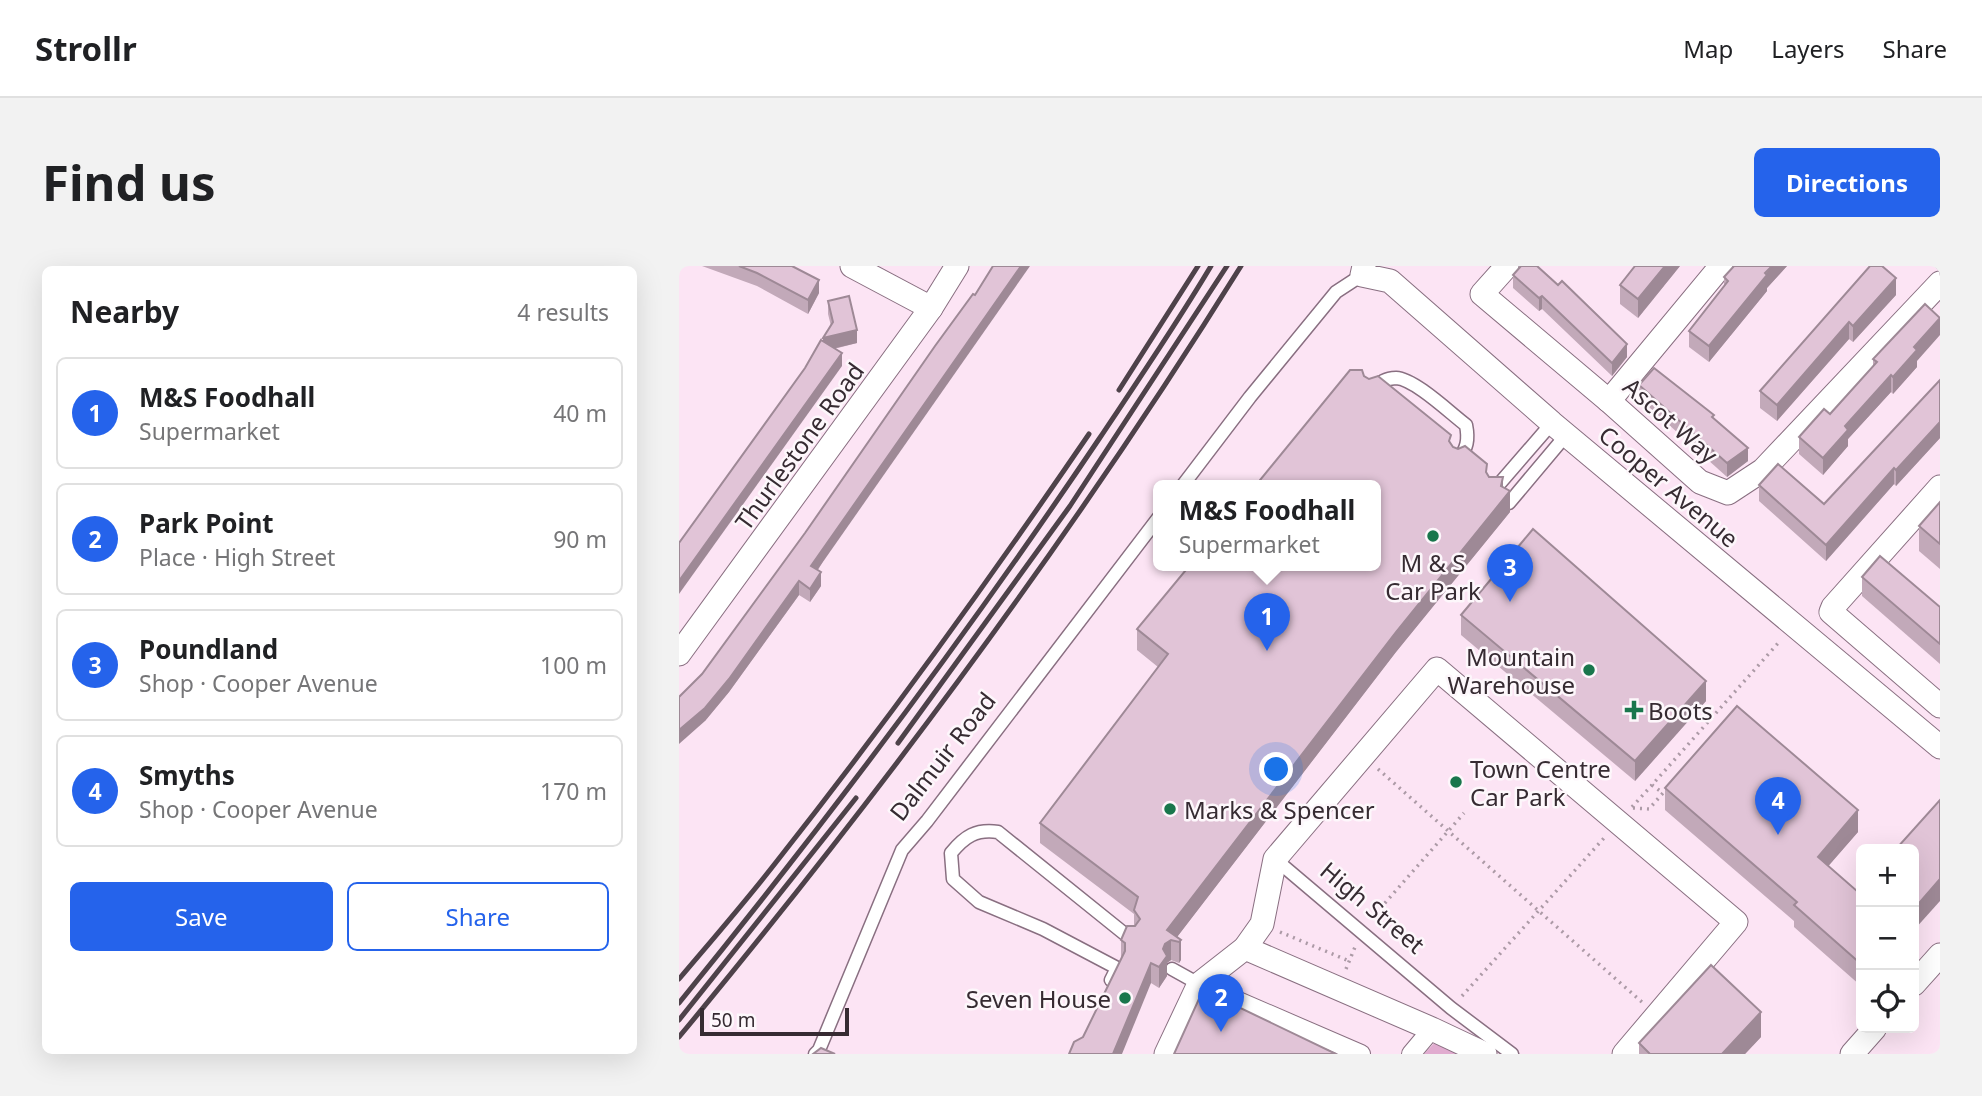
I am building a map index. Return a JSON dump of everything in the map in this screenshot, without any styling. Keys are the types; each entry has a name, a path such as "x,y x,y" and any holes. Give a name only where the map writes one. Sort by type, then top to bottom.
{"street":[{"path":"852,266 931,308"},
{"name":"Thurlestone Road","path":"679,654 931,308 957,266"},
{"name":"Ascot Way","path":"1507,266 1482,295 1609,401 1700,482 1728,493 1763,470 1940,283"},
{"path":"1609,401 1721,266"},
{"name":"Cooper Avenue","path":"1363,270 1390,281 1560,428 1940,747"},
{"path":"1940,487 1831,612 1940,706"},
{"path":"1166,1054 1199,984 1245,948 1262,924 1275,859 1437,669 1736,922 1624,1054"},
{"path":"1245,948 1485,1054"},
{"path":"1919,978 1940,955"},
{"path":"1199,984 1361,1054"},
{"path":"1411,1054 1432,1029"},
{"path":"1852,1054 1871,1033"}],"lane":[{"path":"1187,480 1336,292 1363,270"},
{"path":"1371,391 1380,382 1395,378 1408,381 1466,425 1469,438 1466,450 1458,461"},
{"path":"1494,490 1560,428"},
{"path":"1509,503 1560,428"},
{"name":"Dalmuir Road","path":"815,1054 820,1050 902,850 1153,525"},
{"path":"1105,993 1117,968 1043,929 979,902 953,880 951,853 964,837 983,830 998,832 1131,939"},
{"name":"High Street","path":"1275,859 1451,1008 1512,1054"},
{"path":"1172,969 1199,984"}],"path":[{"path":"1652,785 1663,793 1649,809 1631,808 1794,625"},
{"path":"1363,756 1657,1016"},
{"path":"1451,1008 1618,823"},
{"path":"1262,924 1349,961"}],"shaded area":[{"path":"1439,1038 1473,1054 1424,1054"}],"building":[{"path":"739,266 792,266 819,280 808,300"},
{"path":"993,266 1021,266 811,566 821,572 810,589 799,581 729,679 705,708 679,730 679,697 702,674 805,533"},
{"path":"1521,266 1537,266 1558,285 1562,281 1627,344 1612,363 1542,296 1539,298 1513,275"},
{"path":"1635,266 1665,266 1638,299 1620,285"},
{"path":"1734,266 1772,266 1709,346 1689,331 1728,281 1724,277"},
{"path":"1870,266 1882,266 1896,278 1853,326 1849,322 1777,405 1760,391"},
{"path":"849,296 857,330 823,338 833,322 828,301"},
{"path":"1925,304 1940,318 1914,347 1917,350 1845,426 1848,430 1823,458 1799,437 1824,409 1830,414 1877,362 1873,359"},
{"path":"821,340 842,353 679,581 679,543 805,368"},
{"path":"1654,368 1714,415 1712,417 1748,448 1727,463 1639,385"},
{"path":"1350,370 1362,370 1364,376 1369,379 1378,376 1451,435 1449,441 1453,447 1458,449 1465,446 1487,464 1486,472 1489,477 1503,477 1501,486 1510,491 1396,632 1167,930 1181,940 1171,940 1165,944 1163,949 1167,956 1159,967 1151,963 1113,1054 1069,1054 1074,1042 1083,1037 1125,951 1125,943 1121,940 1127,926 1135,926 1140,919 1134,910 1138,897 1040,823 1168,654 1137,629 1185,571 1381,571 1381,480 1260,480"},
{"path":"1940,380 1940,422 1896,470 1894,468 1826,545 1759,485 1778,464 1824,504"},
{"path":"1940,502 1940,544 1919,526"},
{"path":"1533,529 1706,681 1635,761 1461,615"},
{"path":"1880,556 1940,607 1940,644 1862,577"},
{"path":"1737,706 1858,810 1818,857 1856,890 1856,960 1794,905 1797,902 1665,788"},
{"path":"1940,800 1940,879 1919,903 1919,844 1900,844"},
{"path":"1711,965 1761,1012 1722,1054 1650,1054 1639,1043"},
{"path":"1203,990 1336,1054 1174,1054"},
{"path":"821,1048 835,1054 813,1054"}],"railway":[{"path":"1119,390 1198,266"},
{"path":"679,1003 789,866 948,655 1099,439 1211,266"},
{"path":"898,743 1070,506 1227,266"},
{"path":"679,1037 829,851 973,661 1111,466 1241,266"},
{"path":"679,979 765,876 898,703 1089,434"},
{"path":"679,1020 856,798"}],"place":[{"name":"M & S Car Park","path":"1433,536"},
{"name":"Poundland","path":"1510,602"},
{"name":"M&S Foodhall","path":"1267,651"},
{"name":"Mountain Warehouse","path":"1589,670"},
{"name":"Boots","path":"1634,710"},
{"name":"Town Centre Car Park","path":"1456,782"},
{"name":"Marks & Spencer","path":"1170,809"},
{"name":"Smyths","path":"1778,835"},
{"name":"Seven House","path":"1125,998"},
{"name":"Park Point","path":"1221,1032"}]}
